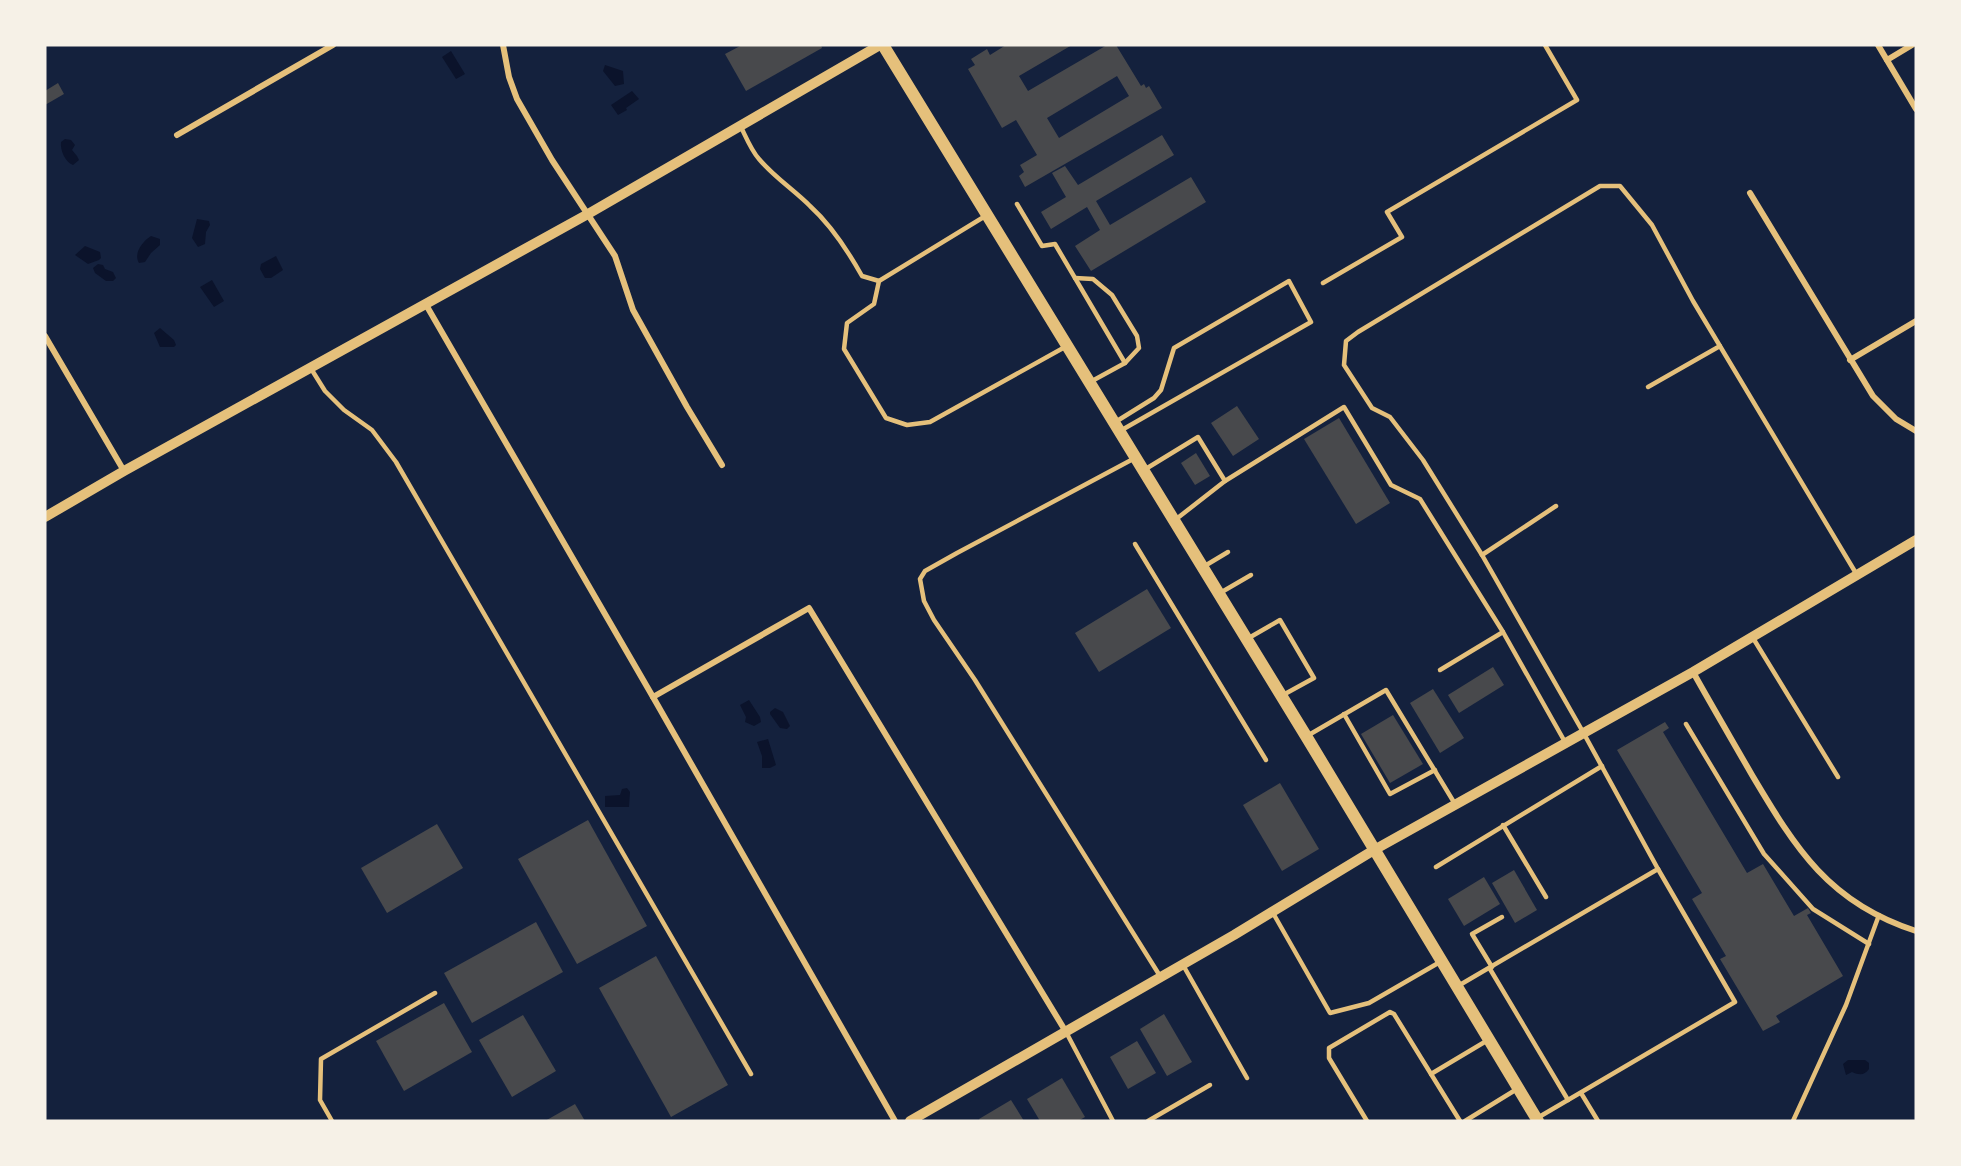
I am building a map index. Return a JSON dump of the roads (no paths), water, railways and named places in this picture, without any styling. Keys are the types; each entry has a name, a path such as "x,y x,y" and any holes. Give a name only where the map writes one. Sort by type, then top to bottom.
{"main road":[{"path":"881,45 1282,696 1537,1120"}],"street":[{"path":"177,135 333,45"},
{"path":"503,45 509,77 517,99 552,160 615,256 633,310 722,465"},
{"path":"45,517 309,367 588,214 881,45"},
{"path":"1878,45 1916,109"},
{"path":"1887,60 1912,45"},
{"path":"1750,193 1873,396 1896,419 1916,431"},
{"path":"425,303 895,1121"},
{"path":"1850,360 1916,321"},
{"path":"45,336 124,471"},
{"path":"910,1121 1272,912 1374,850 1693,672 1916,540"},
{"path":"653,697 809,608 1066,1032"},
{"path":"1693,672 1782,826 1802,854 1819,873 1845,895 1870,911 1916,931"}],"lane":[{"path":"1323,284 1402,237 1387,212 1577,100 1545,45"},
{"path":"741,127 758,158 816,212 844,244 862,276 879,281"},
{"path":"1537,1120 1736,1002 1658,869 1482,555 1423,460 1390,417 1372,408 1344,365 1346,341 1600,186 1620,186 1652,225 1720,346 1857,575"},
{"path":"1017,204 1042,246 1055,244 1125,363"},
{"path":"987,215 879,281 874,304 848,323 844,349 886,418 907,425 930,422 1067,346"},
{"path":"1075,278 1093,279 1112,295 1137,336 1138,348 1125,363 1089,382"},
{"path":"1289,281 1311,322 1117,427 1161,390 1174,348 1289,281"},
{"path":"1648,387 1720,346"},
{"path":"309,367 325,391 344,410 372,430 396,462 752,1074"},
{"path":"1174,521 1225,481 1344,407 1391,485 1420,499 1503,632 1565,742"},
{"path":"1144,470 1198,437 1225,481"},
{"path":"1136,458 957,553 925,572 920,579 924,601 934,620 975,680 1160,976"},
{"path":"1482,555 1556,506"},
{"path":"1135,544 1266,760"},
{"path":"1203,567 1228,552"},
{"path":"1219,593 1251,575"},
{"path":"1247,639 1280,620 1314,678 1282,696"},
{"path":"1440,670 1503,632"},
{"path":"1752,637 1838,777"},
{"path":"1306,736 1386,690 1455,804"},
{"path":"1344,714 1390,794 1435,770"},
{"path":"1686,724 1764,854 1813,909 1869,944"},
{"path":"1436,867 1602,766"},
{"path":"1503,825 1546,897"},
{"path":"1458,987 1658,869"},
{"path":"1272,912 1330,1013 1369,1003 1442,960"},
{"path":"1793,1121 1846,1005 1879,915"},
{"path":"1502,917 1472,934 1568,1100"},
{"path":"1182,964 1247,1078"},
{"path":"332,1121 320,1100 321,1059 435,993"},
{"path":"1367,1121 1329,1058 1329,1048 1390,1012 1395,1014 1460,1121"},
{"path":"1066,1032 1113,1121"},
{"path":"1431,1074 1489,1039"},
{"path":"1148,1121 1210,1085"},
{"path":"1465,1121 1518,1088"},
{"path":"1581,1093 1598,1121"}],"water":[{"path":"451,51 465,74 456,79 442,57"},
{"path":"605,65 623,71 624,84 615,86 603,71"},
{"path":"632,91 639,99 618,115 611,105"},
{"path":"65,139 71,140 75,145 72,150 79,160 73,165 65,159 62,152 61,142"},
{"path":"197,219 209,221 210,225 206,232 205,244 198,247 192,238"},
{"path":"151,236 160,239 160,245 145,262 139,263 138,251"},
{"path":"85,246 100,252 101,258 88,264 75,255"},
{"path":"276,256 283,270 271,278 265,278 260,269 261,264"},
{"path":"98,264 113,272 116,278 113,281 106,281 95,273 93,268"},
{"path":"212,280 224,301 214,307 200,287"},
{"path":"160,328 174,340 176,345 174,347 160,347 154,333"},
{"path":"749,700 761,722 754,726 745,722 746,717 740,705"},
{"path":"775,708 783,712 790,726 787,729 780,728 770,714"},
{"path":"768,739 776,765 762,768 762,756 757,742"},
{"path":"627,788 630,792 629,807 605,807 605,796 620,795 622,789"},
{"path":"1848,1060 1865,1060 1869,1063 1869,1069 1863,1074 1852,1072 1846,1075 1843,1064"}]}
